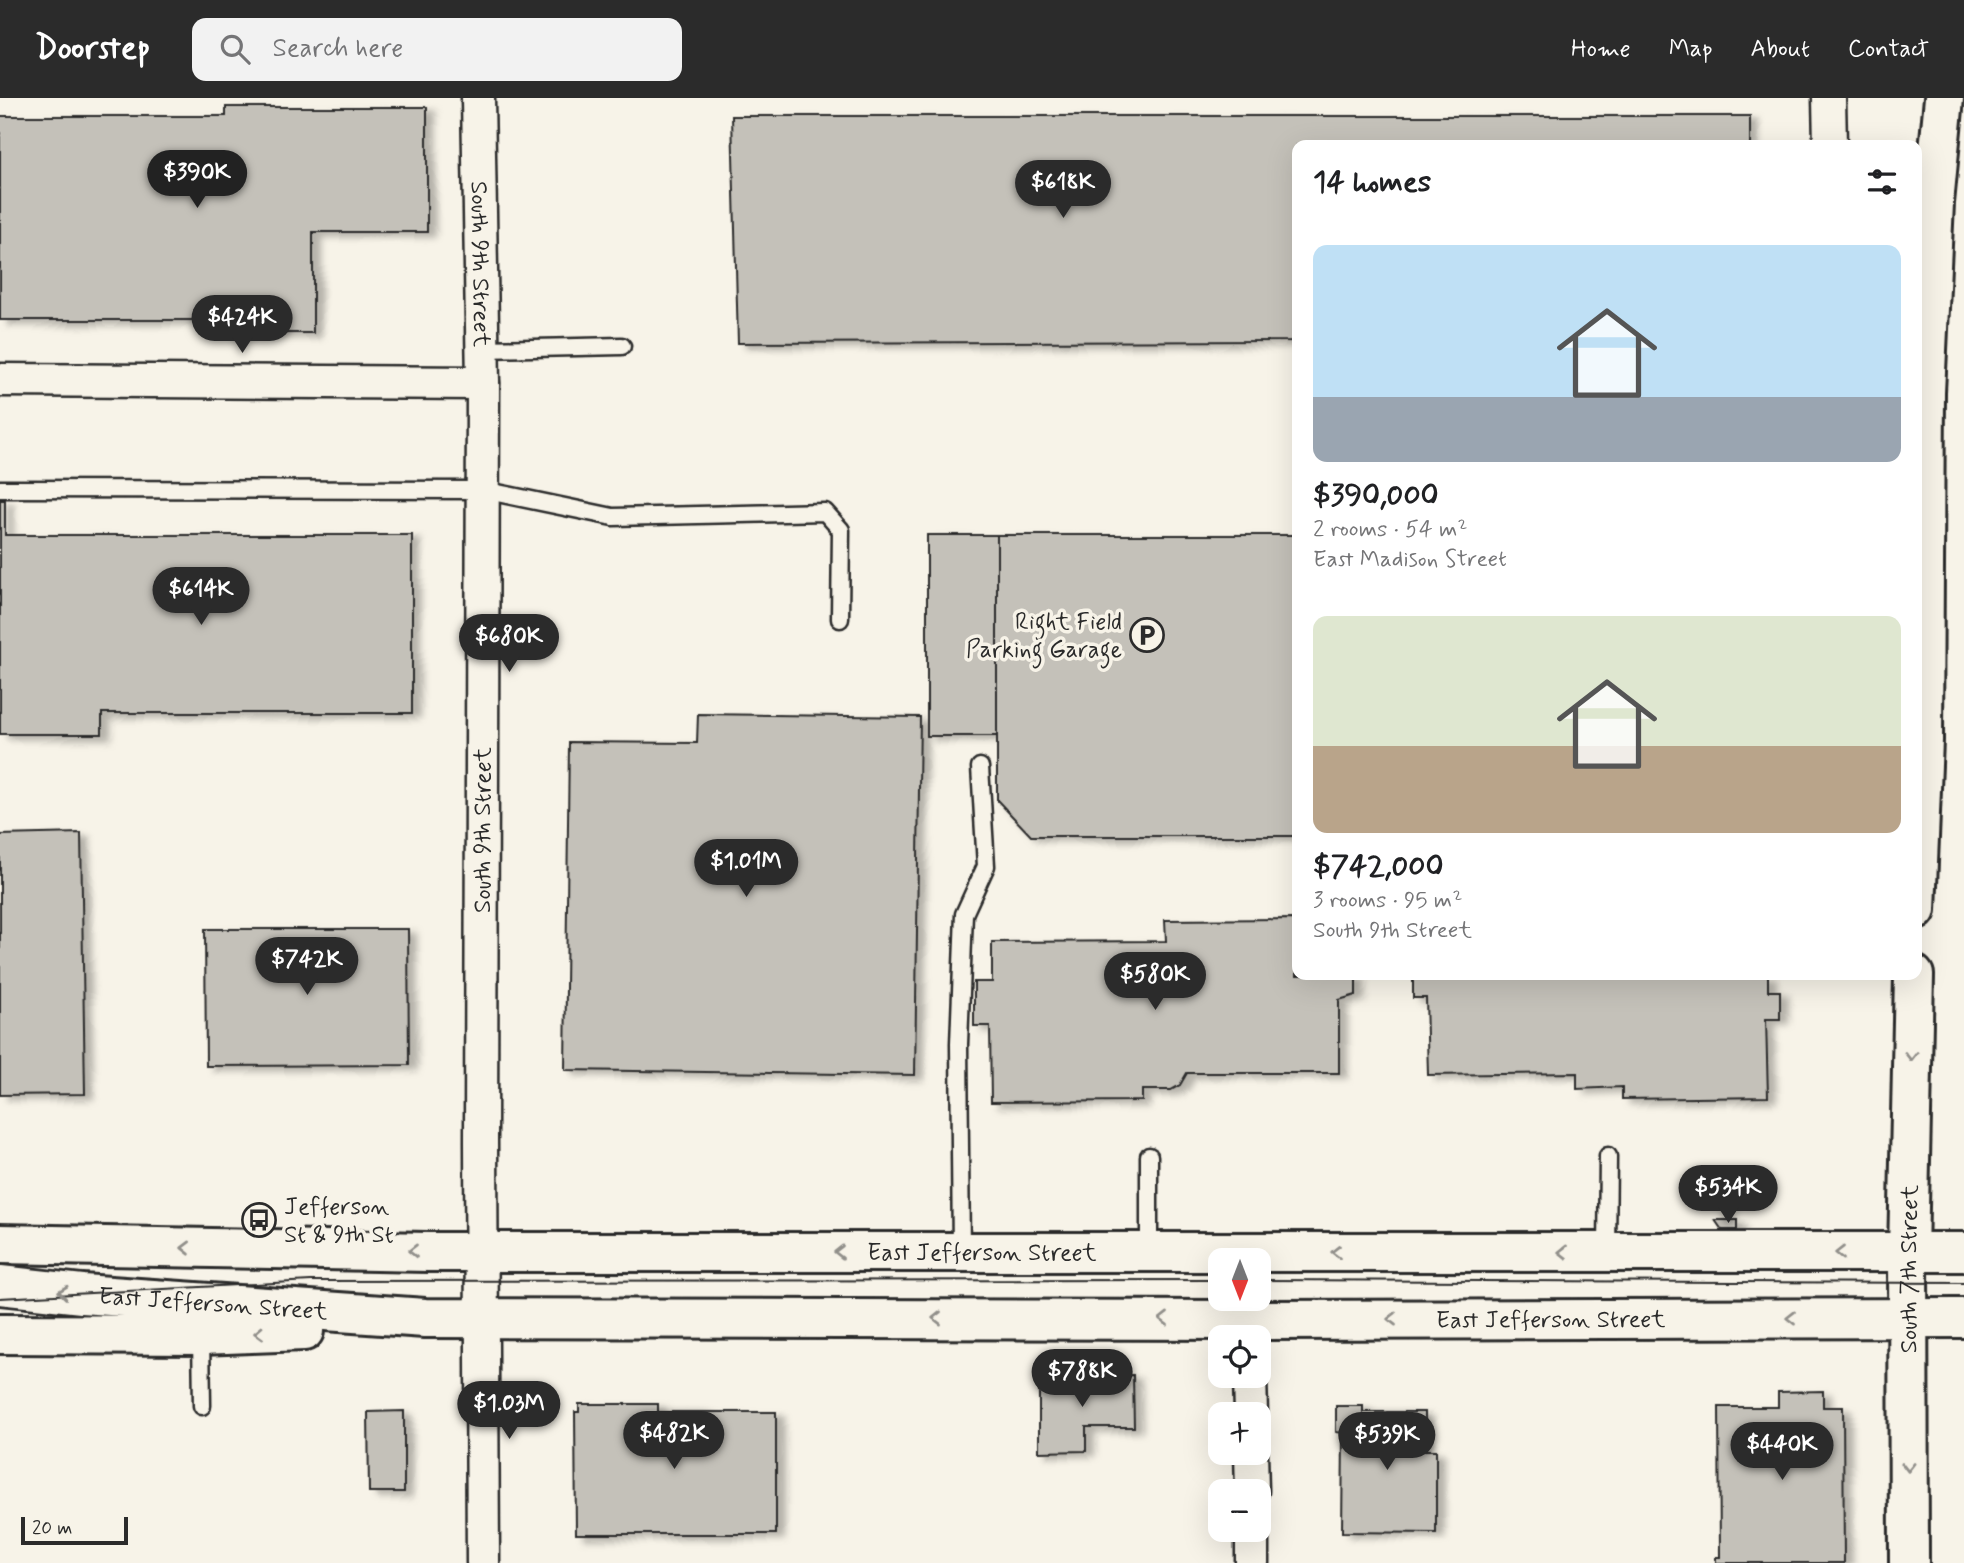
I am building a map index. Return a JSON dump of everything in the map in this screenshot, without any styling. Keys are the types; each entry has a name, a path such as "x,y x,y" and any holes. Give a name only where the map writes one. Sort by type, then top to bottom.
{"main road":[{"path":"1922,764 1925,392 1934,203 1944,98"},
{"name":"South 7th Street","path":"1909,1563 1908,1253 1914,980"},
{"name":"East Jefferson Street","path":"0,1244 481,1252 1964,1252"},
{"name":"East Jefferson Street","path":"0,1285 82,1294 425,1318 1208,1327"},
{"name":"East Jefferson Street","path":"0,1334 201,1335 320,1331 425,1318"},
{"name":"East Jefferson Street","path":"1271,1328 1964,1318"}],"street":[{"name":"South 9th Street","path":"478,98 483,349 483,1563"},
{"path":"1829,98 1829,140"},
{"path":"0,380 483,383"},
{"path":"1252,1542 1252,1563"}],"lane":[{"path":"483,349 622,346"},
{"path":"0,489 483,490 613,517 825,512 841,530 840,619"},
{"path":"961,1252 960,1031 964,914 986,866 980,767"},
{"path":"1149,1156 1149,1252"},
{"path":"1607,1252 1608,1156"},
{"path":"201,1335 202,1406"}],"building":[{"path":"226,107 427,107 427,232 313,232 313,333 226,333 226,320 0,320 0,116 226,116"},
{"path":"732,116 1750,116 1750,140 1292,140 1292,341 738,343"},
{"path":"0,500 5,500 5,535 412,535 412,713 102,713 102,734 0,734"},
{"path":"927,535 997,535 997,736 927,736"},
{"name":"Right Field Parking Garage","path":"997,535 1292,535 1292,836 1031,836 997,800"},
{"path":"698,714 920,717 915,1075 565,1070 569,742 697,743"},
{"path":"81,833 85,1094 0,1095 0,835"},
{"path":"1292,919 1292,980 1356,980 1356,995 1339,1000 1339,1073 1187,1073 1180,1085 1171,1090 1142,1090 1142,1101 991,1102 990,1026 974,1026 974,982 992,982 992,942 1166,941 1165,920"},
{"path":"205,929 408,929 409,1065 206,1066"},
{"path":"1413,980 1768,980 1768,991 1780,991 1780,1019 1766,1019 1768,1097 1622,1099 1622,1087 1577,1089 1577,1073 1428,1075 1426,998 1413,998"},
{"path":"1715,1220 1737,1220 1737,1230 1722,1230"},
{"path":"1133,1375 1134,1427 1086,1427 1086,1451 1039,1452 1039,1376"},
{"path":"1823,1391 1823,1407 1843,1407 1844,1563 1716,1563 1716,1557 1720,1557 1719,1407 1778,1407 1778,1392"},
{"path":"579,1404 658,1404 658,1412 776,1412 776,1534 576,1534 575,1412 579,1412"},
{"path":"1336,1406 1363,1406 1363,1412 1425,1412 1425,1450 1436,1450 1436,1533 1342,1532 1343,1433 1336,1432"},
{"path":"404,1411 404,1492 369,1492 368,1412"}],"tram line":[{"path":"0,1298 311,1281 1208,1280"},
{"path":"1271,1280 1964,1283"}],"place":[{"name":"Right Field Parking Garage","path":"1147,635"},
{"name":"Jefferson St & 9th St","path":"259,1220"}]}
